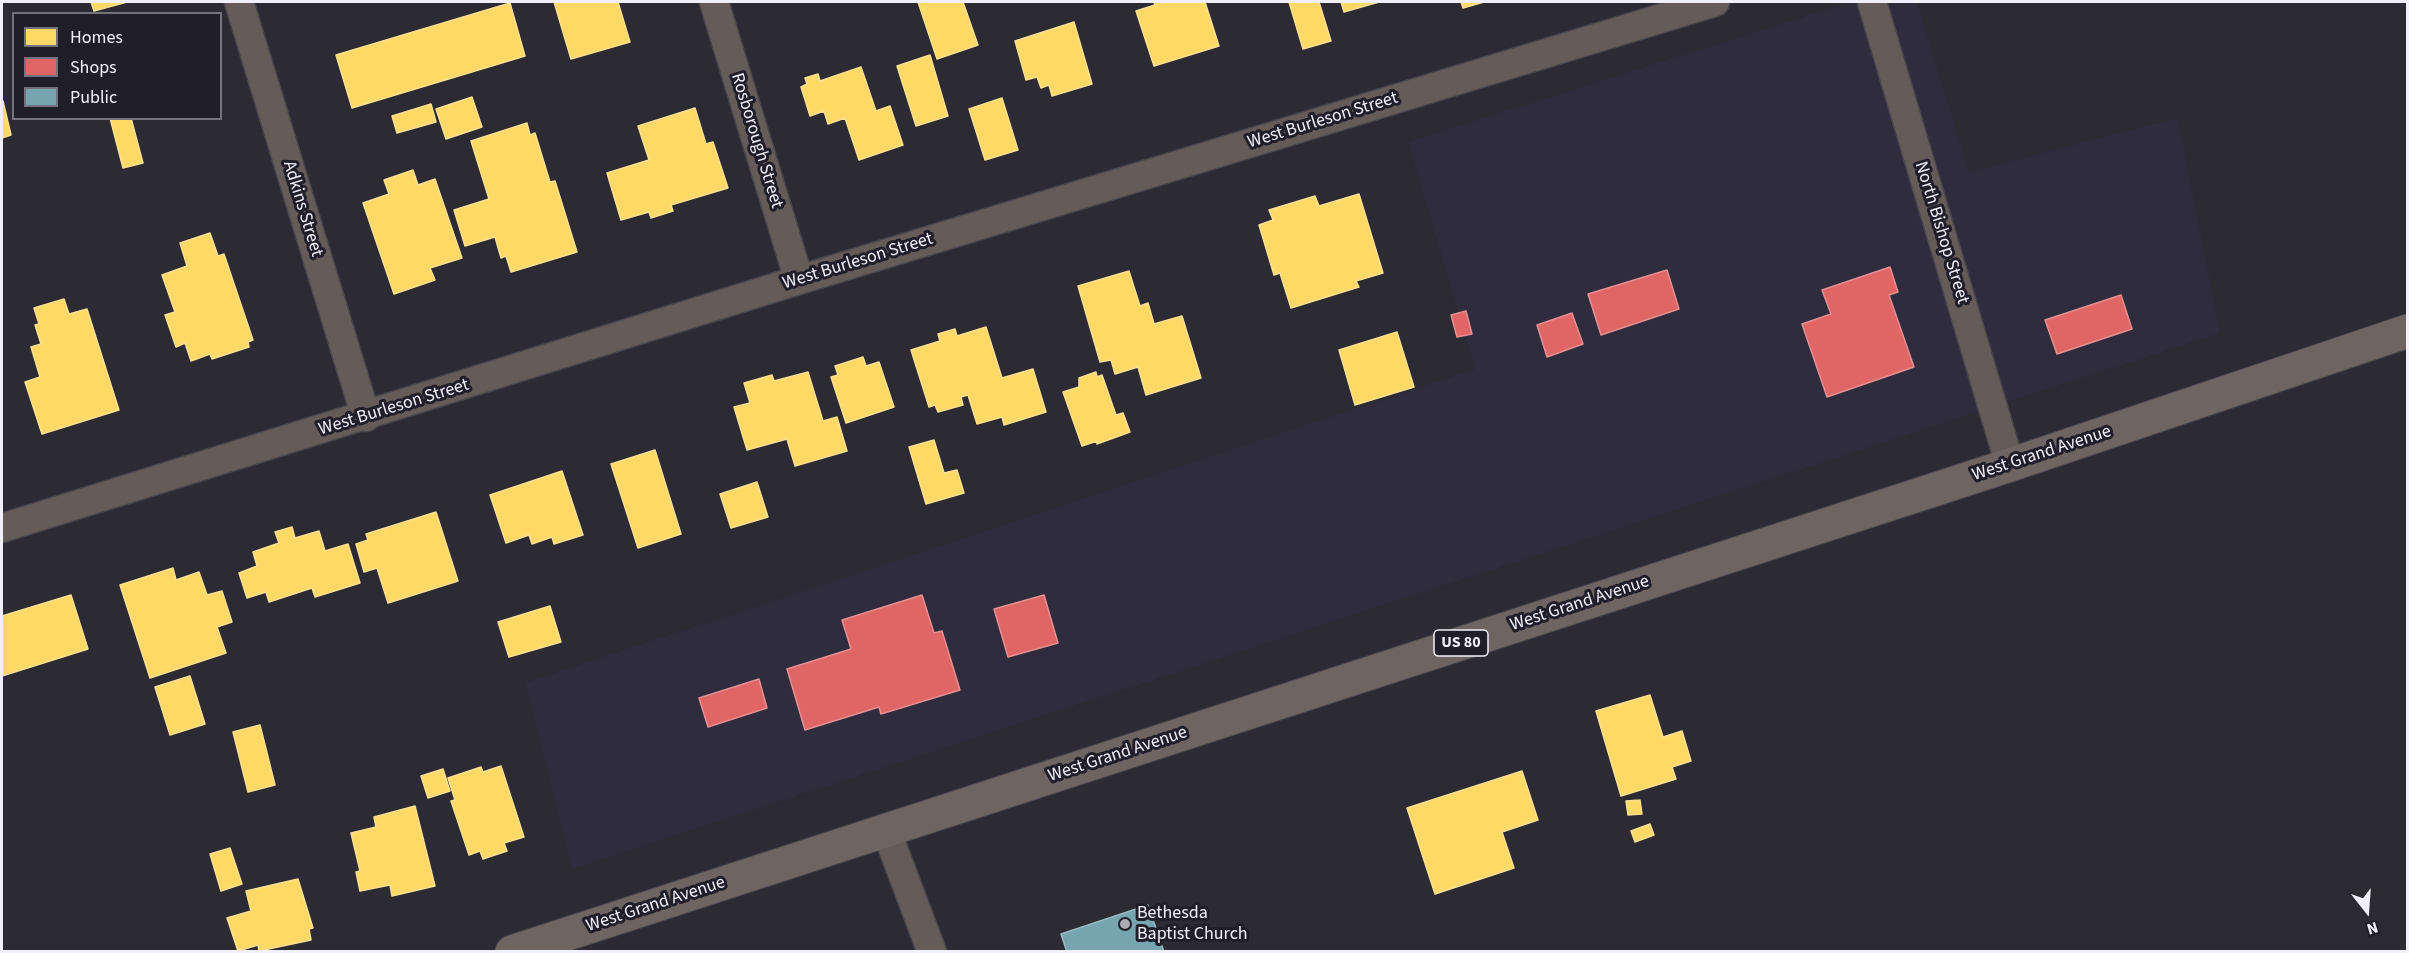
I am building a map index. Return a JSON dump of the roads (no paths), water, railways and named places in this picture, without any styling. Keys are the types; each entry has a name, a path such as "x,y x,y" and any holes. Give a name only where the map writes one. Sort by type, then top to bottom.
{"highway":[{"name":"West Grand Avenue","path":"512,951 2010,465 2408,331"}],"street":[{"name":"Adkins Street","path":"239,2 366,417"},
{"name":"Rosborough Street","path":"714,2 799,280"},
{"name":"West Burleson Street","path":"2,528 366,417 799,280 1715,2"},
{"name":"North Bishop Street","path":"1872,2 2010,465"},
{"path":"886,830 932,951"}],"place":[{"name":"Bethesda Baptist Church","path":"1125,924"}]}
